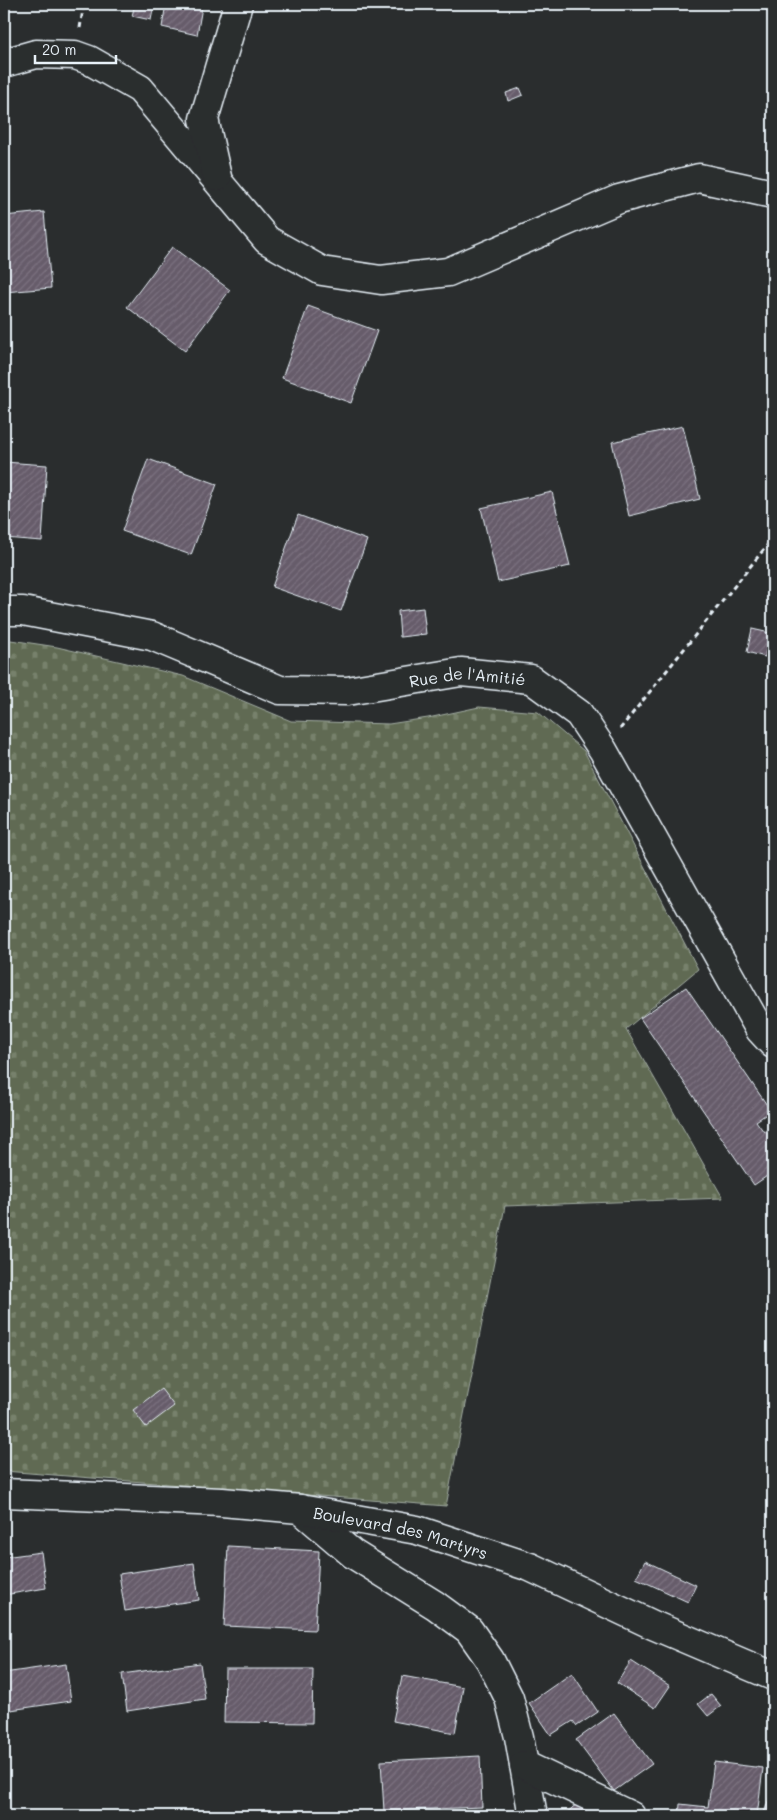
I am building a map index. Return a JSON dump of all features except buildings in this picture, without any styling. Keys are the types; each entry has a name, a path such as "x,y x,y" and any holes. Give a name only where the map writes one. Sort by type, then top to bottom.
{"street":[{"path":"219,183 204,119 238,4"},
{"path":"4,63 36,54 75,54 140,89 267,240 322,271 380,280 448,272 619,200 699,178 773,194"},
{"name":"Rue de l'Amitié","path":"4,611 23,611 152,636 280,690 347,691 461,672 531,680 580,714 603,750 760,1030 773,1044"},
{"name":"Boulevard des Martyrs","path":"4,1493 222,1502 300,1509 417,1530 530,1567 653,1625 773,1676"},
{"path":"300,1509 353,1554 435,1605 469,1630 490,1660 509,1698 533,1816"},
{"path":"524,1766 631,1816"}],"path":[{"path":"603,750 773,538"}],"green space":[{"path":"4,639 57,647 183,676 291,721 389,724 479,707 538,712 584,751 698,969 626,1029 723,1198 505,1206 446,1506 4,1471"}]}
